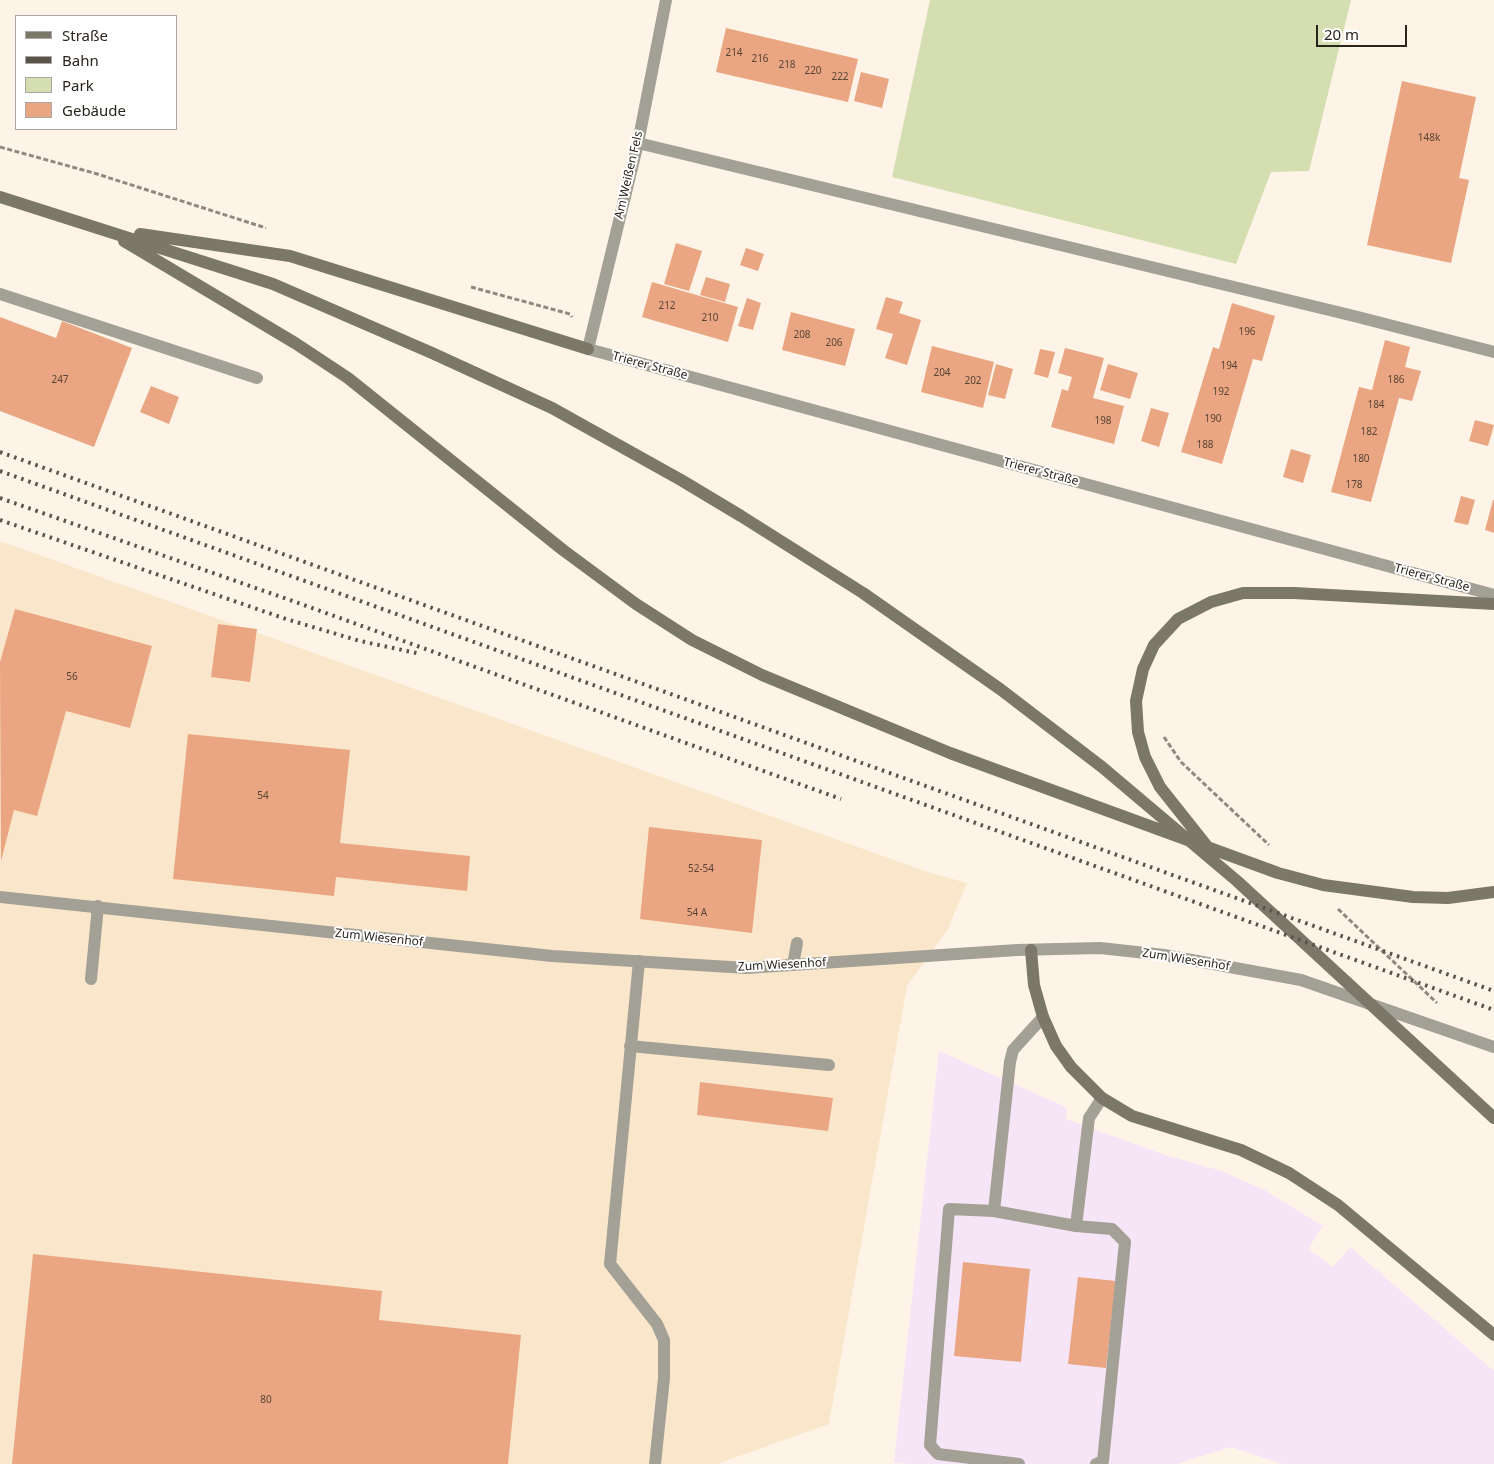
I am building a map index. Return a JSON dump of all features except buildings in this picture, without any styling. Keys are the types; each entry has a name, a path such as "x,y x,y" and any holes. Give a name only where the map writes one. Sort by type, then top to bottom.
{"main road":[{"path":"0,197 273,284 432,353 552,408 681,480 863,593 1000,689 1102,767 1237,881 1429,1056 1494,1118"},
{"path":"105,229 290,256 588,349"},
{"path":"105,229 295,343 348,378 563,550 636,604 692,640 762,674 950,753 1278,873 1324,885 1413,897 1448,898 1494,892"},
{"path":"1237,881 1180,816 1160,787 1145,757 1138,732 1136,702 1143,669 1154,645 1178,619 1210,602 1243,593 1294,593 1494,604"},
{"path":"1032,950 1034,985 1043,1017 1056,1046 1071,1067 1102,1098 1132,1116 1241,1150 1289,1173 1338,1205 1494,1335"}],"street":[{"name":"Am Weißen Fels","path":"588,349 638,143 666,0"},
{"path":"638,143 1354,316 1494,352"},
{"path":"0,294 257,378"},
{"name":"Trierer Straße","path":"588,349 1494,595"},
{"name":"Zum Wiesenhof","path":"0,896 532,954 746,968 1032,950 1100,948 1164,955 1301,980 1494,1046"},
{"path":"91,980 98,906"},
{"path":"793,965 797,944"},
{"path":"638,961 610,1264 657,1324 664,1340 664,1378 655,1464"},
{"path":"994,1210 1010,1062 1014,1050 1043,1017"},
{"path":"630,1046 829,1065"},
{"path":"1076,1226 1090,1118 1102,1098"},
{"path":"1019,1464 938,1454 930,1445 949,1209 994,1210 1076,1226 1112,1229 1124,1242 1103,1461 1096,1464"}],"path":[{"path":"1161,728 1164,737 1181,762 1262,838"},
{"path":"1335,906 1425,992"}],"shaded area":[{"path":"0,541 928,872 967,883 948,929 907,986 829,1424 717,1464 0,1464"},
{"path":"939,1051 1066,1107 1066,1119 1165,1155 1222,1171 1266,1191 1323,1226 1308,1249 1333,1267 1350,1247 1494,1371 1494,1464 1283,1464 1231,1447 1177,1464 908,1464 894,1462"}],"green space":[{"path":"930,0 1351,0 1309,171 1271,172 1236,264 892,177"}],"railway":[{"path":"0,452 1494,991"},
{"path":"0,471 1494,1010"},
{"path":"0,498 301,604 841,799"},
{"path":"0,520 286,619 360,641 421,654"}]}
